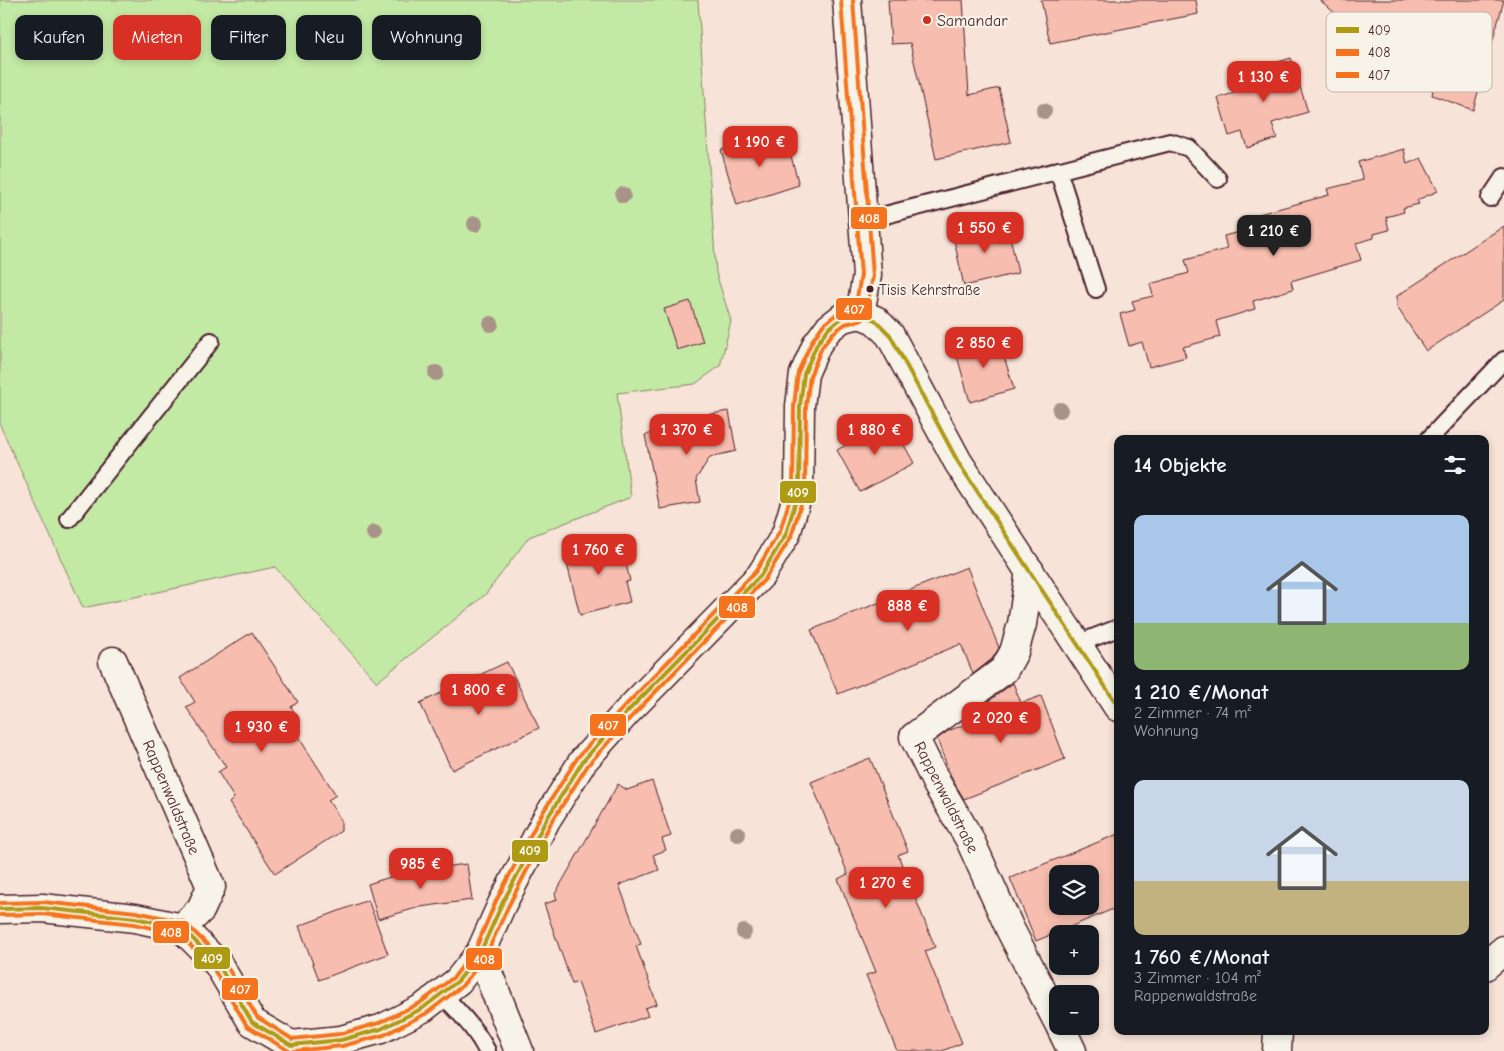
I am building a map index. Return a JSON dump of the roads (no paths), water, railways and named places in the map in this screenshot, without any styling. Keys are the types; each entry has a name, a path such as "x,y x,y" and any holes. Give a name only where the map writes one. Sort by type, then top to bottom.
{"street":[{"path":"847,0 867,275 860,314"},
{"path":"0,908 42,908 135,918 182,928 218,964 252,1022 290,1048 341,1040 380,1029 423,1008 458,981 480,953 502,904 546,820 583,761 627,712 761,575 786,534 799,490 800,406 804,374 817,344 828,328 842,318 860,314 875,320 890,335 958,462 1114,701"},
{"name":"Rappenwaldstraße","path":"1030,571 1022,624 1014,652 1004,670 914,737 937,784 969,838 1010,929 1049,1005"},
{"name":"Rappenwaldstraße","path":"113,660 211,887 201,909 182,928"},
{"path":"1489,963 1504,950"},
{"path":"480,953 520,1051"},
{"path":"1064,1035 1072,1051"},
{"path":"1278,1035 1278,1051"}],"lane":[{"path":"862,220 1170,142 1189,148 1218,179"},
{"path":"1058,170 1096,289"},
{"path":"1490,198 1504,177"},
{"path":"69,518 211,341"},
{"path":"1433,435 1504,360"},
{"path":"1077,644 1114,630"},
{"path":"441,994 459,1011 482,1039 487,1051"}],"place":[{"name":"Samandar","path":"927,20"},
{"name":"Tisis Kehrstraße","path":"870,289"}]}
